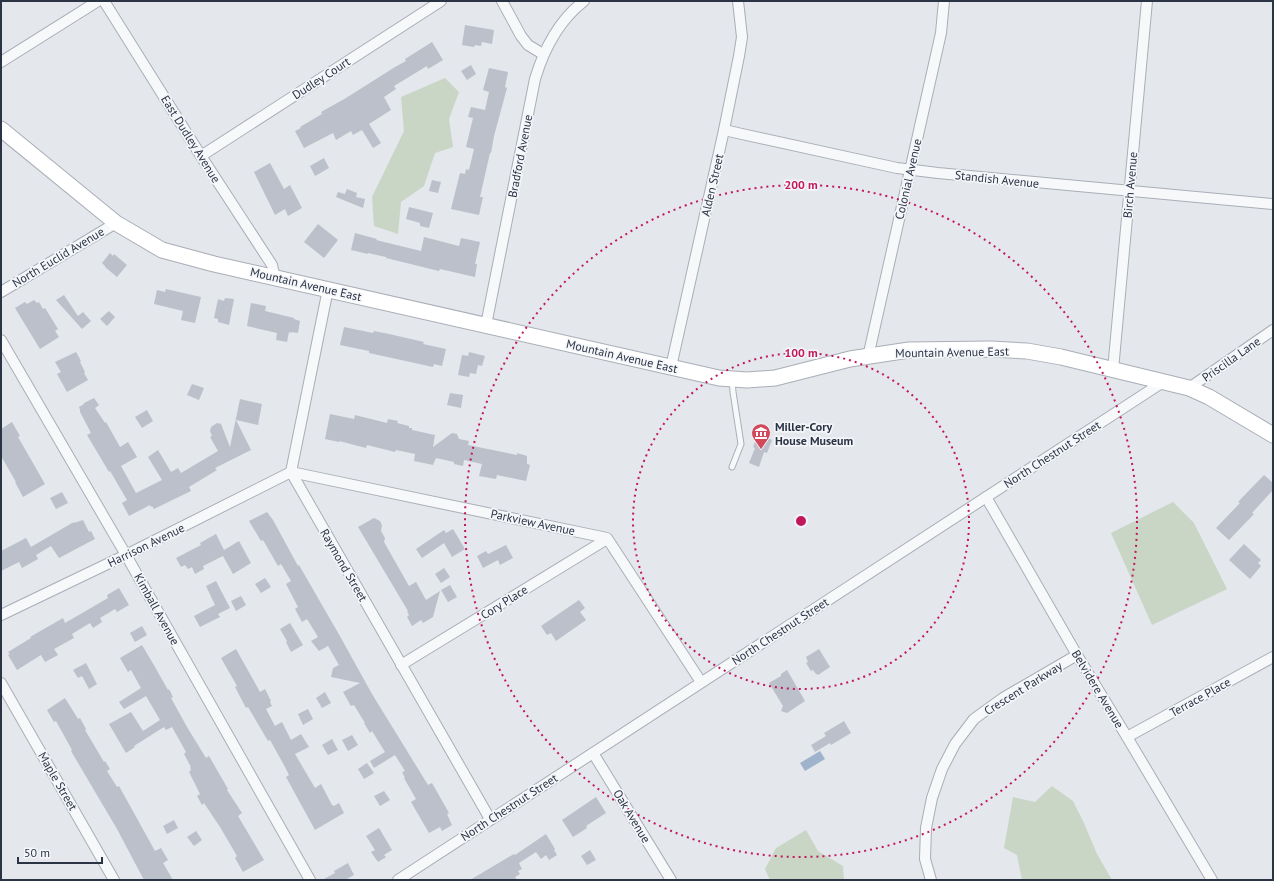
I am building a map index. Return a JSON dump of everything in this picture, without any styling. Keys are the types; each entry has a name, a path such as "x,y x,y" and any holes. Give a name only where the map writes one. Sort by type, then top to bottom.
{"street":[{"path":"1,62 98,1"},
{"name":"East Dudley Avenue","path":"104,1 201,156 272,265 274,278"},
{"name":"Dudley Court","path":"201,156 441,1"},
{"path":"502,1 521,36 528,45 543,54"},
{"name":"Bradford Avenue","path":"486,325 535,79 543,54 552,37 569,14 584,1"},
{"name":"Alden Street","path":"671,367 739,56 742,37 738,1"},
{"name":"Colonial Avenue","path":"868,357 941,33 944,1"},
{"name":"Birch Avenue","path":"1113,370 1147,1"},
{"name":"Mountain Avenue East","path":"1,129 116,223 162,250 214,264 720,378 747,380 776,378 850,359 910,350 991,348 1034,352 1061,357 1189,388 1209,397 1273,435"},
{"name":"Standish Avenue","path":"724,130 910,170 1129,192 1273,204"},
{"name":"North Euclid Avenue","path":"1,292 116,223"},
{"path":"290,472 328,289"},
{"name":"Priscilla Lane","path":"1189,388 1273,330"},
{"name":"Kimball Avenue","path":"1,340 126,555 310,880"},
{"name":"North Chestnut Street","path":"398,880 1163,382"},
{"name":"Parkview Avenue","path":"290,472 607,539"},
{"name":"Harrison Avenue","path":"1,616 290,472"},
{"name":"Raymond Street","path":"290,472 490,819"},
{"name":"Belvidere Avenue","path":"986,497 1077,655 1212,880"},
{"path":"607,539 701,682"},
{"name":"Cory Place","path":"401,665 607,539"},
{"name":"Crescent Parkway","path":"931,880 925,859 926,828 932,798 942,769 955,744 974,720 1003,698 1077,655"},
{"name":"Terrace Place","path":"1127,737 1273,657"},
{"name":"Maple Street","path":"1,683 114,880"},
{"name":"Oak Avenue","path":"593,752 670,880"}],"lane":[{"path":"732,379 741,444 732,467"}],"green space":[{"path":"445,78 459,92 449,119 453,147 435,153 424,186 401,202 398,234 374,226 372,197 404,131 401,97"},
{"path":"1173,502 1194,523 1227,589 1152,625 1111,533"},
{"path":"1052,786 1073,801 1097,854 1112,880 1022,880 1017,855 1004,848 1013,797 1035,802"},
{"path":"806,830 818,851 843,866 844,880 770,880 765,869 776,848"}],"water":[{"path":"820,751 825,759 805,771 800,763"}],"building":[{"path":"465,25 494,30 492,44 482,42 481,46 475,45 474,47 462,45"},
{"path":"432,42 443,60 428,69 427,66 394,86 396,89 384,97 391,110 369,124 381,143 373,148 362,130 353,135 351,131 336,140 333,133 304,148 295,131 322,114 321,112 406,61 405,59"},
{"path":"471,65 476,74 467,80 461,71"},
{"path":"489,68 508,72 505,87 507,88 480,197 483,197 479,215 451,209 460,173 465,174 466,169 469,170 474,149 466,147 473,118 468,117 471,107 485,110 489,92 483,90"},
{"path":"324,158 329,168 315,176 310,166"},
{"path":"270,163 284,189 290,185 302,208 288,216 285,209 275,215 254,172"},
{"path":"432,180 441,182 438,193 429,191"},
{"path":"347,189 357,193 356,197 365,199 363,208 336,197 338,192 345,194"},
{"path":"409,207 433,213 429,228 420,226 420,223 406,219"},
{"path":"318,224 338,240 324,258 304,242"},
{"path":"355,233 377,239 376,240 421,251 424,237 459,246 461,238 480,242 475,264 477,264 475,277 440,269 439,271 386,257 351,250"},
{"path":"110,253 113,256 114,254 127,265 117,277 102,263"},
{"path":"166,289 201,297 195,323 181,320 183,311 154,304 157,290 165,292"},
{"path":"64,295 78,316 83,312 91,321 82,329 56,300"},
{"path":"225,298 234,299 229,325 218,322 218,319 214,318 218,299 224,301"},
{"path":"34,300 37,303 39,302 43,309 45,308 58,329 55,331 59,337 40,349 15,308 25,302 27,304"},
{"path":"251,303 266,306 265,311 294,318 300,321 298,333 289,332 287,342 276,340 277,333 247,326"},
{"path":"109,311 115,317 107,326 100,319"},
{"path":"344,327 373,333 374,331 389,334 446,349 442,366 434,364 433,367 340,345"},
{"path":"76,352 88,380 67,392 57,374 61,372 55,362"},
{"path":"469,352 485,356 482,366 478,365 476,374 470,373 469,377 458,375 462,355 468,356"},
{"path":"192,384 204,388 199,400 187,395"},
{"path":"450,393 463,395 461,408 447,405"},
{"path":"94,398 99,405 95,408 105,423 106,422 120,447 128,442 137,457 121,466 136,493 162,480 148,457 158,450 171,472 178,468 181,473 218,451 210,437 212,436 210,431 211,427 217,423 221,424 230,447 240,399 262,404 258,425 236,420 251,450 215,468 217,470 189,487 191,491 154,509 152,506 150,507 150,505 129,516 122,503 127,500 87,435 91,433 80,412 79,407"},
{"path":"147,410 153,421 142,428 135,417"},
{"path":"330,414 354,419 355,415 387,423 388,419 398,421 397,423 409,426 412,430 435,435 433,447 452,433 457,434 459,439 469,441 468,445 527,456 527,464 530,465 526,481 497,475 496,479 479,476 482,464 464,460 463,466 454,464 454,462 436,458 433,465 414,461 415,454 396,450 395,452 367,445 366,448 325,439"},
{"path":"12,422 20,436 18,437 45,484 23,497 1,456 1,429"},
{"name":"Miller-Cory House Museum","path":"758,434 772,440 767,453 764,452 759,467 749,463 755,448 753,447"},
{"path":"1264,475 1273,483 1273,490 1252,513 1254,514 1229,540 1216,528"},
{"path":"62,492 68,503 56,509 50,498"},
{"path":"267,512 273,520 298,566 299,565 372,694 428,785 432,783 449,813 447,814 452,825 442,831 440,827 429,833 411,802 416,799 404,778 402,772 405,771 395,755 374,768 370,761 385,752 372,731 370,733 354,705 351,706 343,692 360,683 331,677 333,668 339,665 328,646 319,651 311,641 318,637 307,619 302,622 295,609 298,607 286,584 291,581 281,564 278,566 263,540 261,541 249,521"},
{"path":"374,518 380,521 382,525 381,531 385,538 384,542 409,586 416,582 426,600 440,591 433,617 423,623 421,620 412,626 407,617 409,615 408,611 358,527"},
{"path":"83,520 89,532 91,531 95,539 59,558 51,546 36,555 38,559 22,568 19,562 1,571 1,551 26,538 31,547 72,523"},
{"path":"453,529 465,549 452,557 444,543 422,558 416,549 444,530 446,533"},
{"path":"216,534 224,550 239,541 251,563 233,574 223,556 203,566 204,569 195,574 192,567 188,569 185,565 181,567 176,558 201,545 200,543"},
{"path":"1244,544 1261,560 1258,563 1261,566 1250,579 1229,560"},
{"path":"506,545 513,558 500,565 498,560 483,568 477,556 486,551 488,554"},
{"path":"444,568 450,577 441,583 435,574"},
{"path":"265,578 271,587 261,593 255,584"},
{"path":"216,581 230,608 218,614 220,617 200,627 194,616 215,605 206,586"},
{"path":"450,585 457,597 448,602 441,590"},
{"path":"119,588 129,605 117,612 115,609 100,618 102,622 93,628 90,623 72,634 74,638 54,649 58,655 45,662 41,655 17,670 8,655 10,654 8,652 63,618 65,623 108,598 107,595"},
{"path":"241,596 246,605 236,611 231,601"},
{"path":"579,600 585,608 580,612 586,620 556,641 551,633 547,635 541,626"},
{"path":"290,623 303,645 291,652 280,629"},
{"path":"142,626 147,635 135,642 130,633"},
{"path":"142,645 168,690 169,689 173,697 171,698 187,727 206,758 209,756 228,789 227,790 242,813 238,816 264,860 243,872 235,858 237,856 220,827 204,803 202,805 197,796 200,794 189,772 191,767 184,754 186,752 172,727 166,730 164,727 134,746 135,747 126,753 109,724 131,712 143,731 160,720 146,696 124,709 119,702 141,688 131,670 128,672 120,658"},
{"path":"236,649 260,692 265,689 272,706 266,709 275,726 282,722 291,740 301,734 309,747 295,754 315,788 321,784 332,805 334,806 339,803 344,813 315,830 286,777 289,775 285,767 270,740 268,741 248,707 246,708 235,687 237,686 221,658"},
{"path":"819,649 830,667 818,675 813,670 811,671 806,663 808,662 806,657"},
{"path":"86,663 97,684 89,689 82,676 78,678 73,670"},
{"path":"787,670 805,701 787,713 781,711 783,706 769,683 781,676 781,674"},
{"path":"325,692 331,703 322,708 316,698"},
{"path":"65,698 78,719 80,718 86,729 85,730 104,762 105,761 110,769 107,771 117,787 119,786 155,851 161,848 168,860 163,863 173,880 144,880 117,829 71,751 72,750 56,721 54,722 47,710"},
{"path":"308,709 313,719 303,725 298,714"},
{"path":"844,721 851,733 831,745 830,743 815,752 811,745 826,736 824,733"},
{"path":"352,735 358,745 348,751 342,740"},
{"path":"332,739 338,750 328,755 322,745"},
{"path":"367,763 374,773 364,779 358,769"},
{"path":"384,791 390,800 380,806 374,796"},
{"path":"596,797 606,813 586,826 587,828 573,837 562,820"},
{"path":"174,820 178,828 167,834 163,826"},
{"path":"379,828 392,850 384,855 386,857 378,862 371,852 375,850 366,836"},
{"path":"196,831 202,840 194,846 187,837"},
{"path":"546,834 557,855 549,860 546,855 541,859 536,852 519,863 522,869 518,871 520,874 515,877 517,880 470,880 514,854 515,855"},
{"path":"590,850 596,860 587,865 581,856"},
{"path":"348,863 354,875 345,880 322,880 335,873 334,871"}],"place":[{"name":"Miller-Cory House Museum","path":"761,450"}]}
